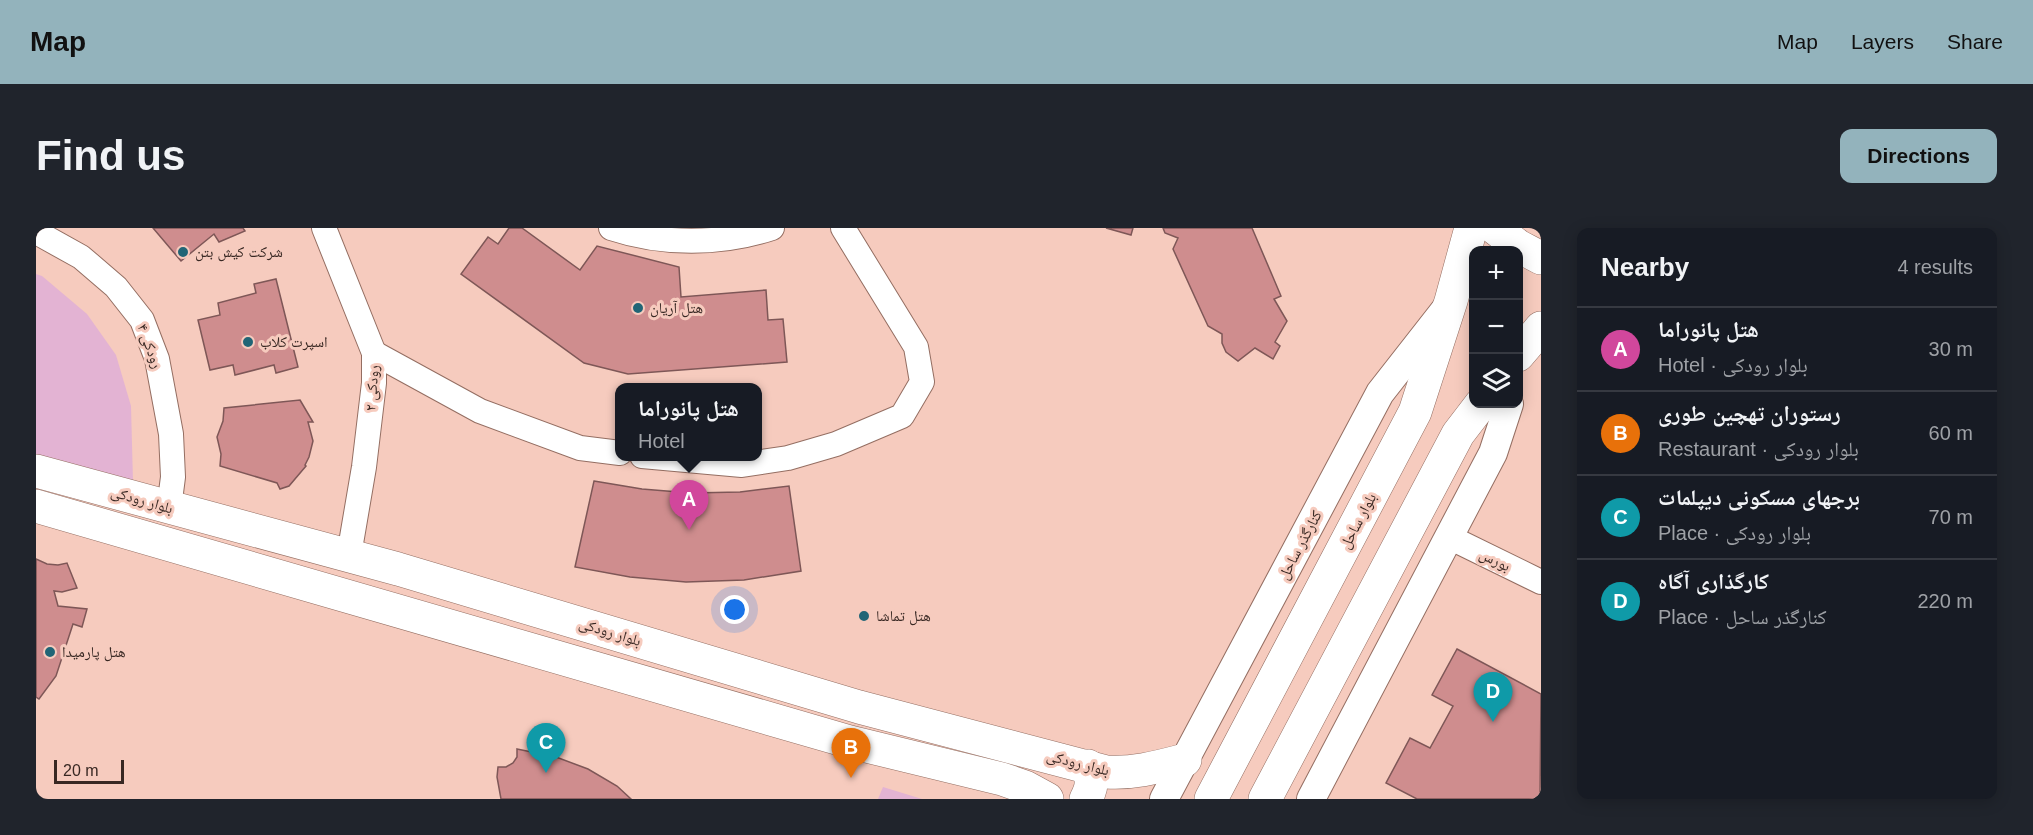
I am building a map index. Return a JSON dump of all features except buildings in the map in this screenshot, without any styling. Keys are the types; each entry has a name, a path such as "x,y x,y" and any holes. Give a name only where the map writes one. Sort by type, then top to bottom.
{"main road":[{"name":"بلوار ساحل","path":"1211,799 1415,412 1451,301 1471,228"},
{"path":"1495,228 1518,246 1541,258"},
{"path":"1265,799 1458,434 1478,408"},
{"name":"بلوار رودکی","path":"36,471 349,555 859,706 1106,771 1123,773 1144,771 1185,760"},
{"path":"36,506 850,742 1002,779 1047,799"},
{"path":"1086,799 1092,780 1088,766"}],"street":[{"name":"رودکی ۲","path":"324,228 374,353 374,383 364,467 349,555"},
{"path":"611,228 653,238 684,240 718,239 772,228"},
{"path":"698,461 742,465 776,460 836,444 902,416 922,382 916,347 843,228"},
{"name":"رودکی ۴","path":"36,232 81,257 116,287 142,320 157,360 171,434 173,477 169,508"},
{"name":"کنارگذر ساحل","path":"1164,799 1380,393 1451,301"},
{"path":"1523,360 1529,342"},
{"path":"374,353 480,411 580,448 615,452"},
{"path":"1311,799 1493,453 1508,408"},
{"name":"بورس","path":"1449,537 1541,582"}],"shaded area":[{"path":"36,274 42,276 87,314 116,355 131,406 133,482 36,455"},
{"path":"883,787 922,799 878,799"}],"place":[{"name":"شرکت کیش بتن","path":"183,252"},
{"name":"هتل آریان","path":"638,308"},
{"name":"اسپرت کلاب","path":"248,342"},
{"name":"هتل پانوراما","path":"689,530"},
{"name":"هتل تماشا","path":"864,616"},
{"name":"هتل پارمیدا","path":"50,652"},
{"name":"کارگذاری آگاه","path":"1493,722"},
{"name":"برجهای مسکونی دیپلمات","path":"546,773"},
{"name":"رستوران تهچین طوری","path":"851,778"}]}
